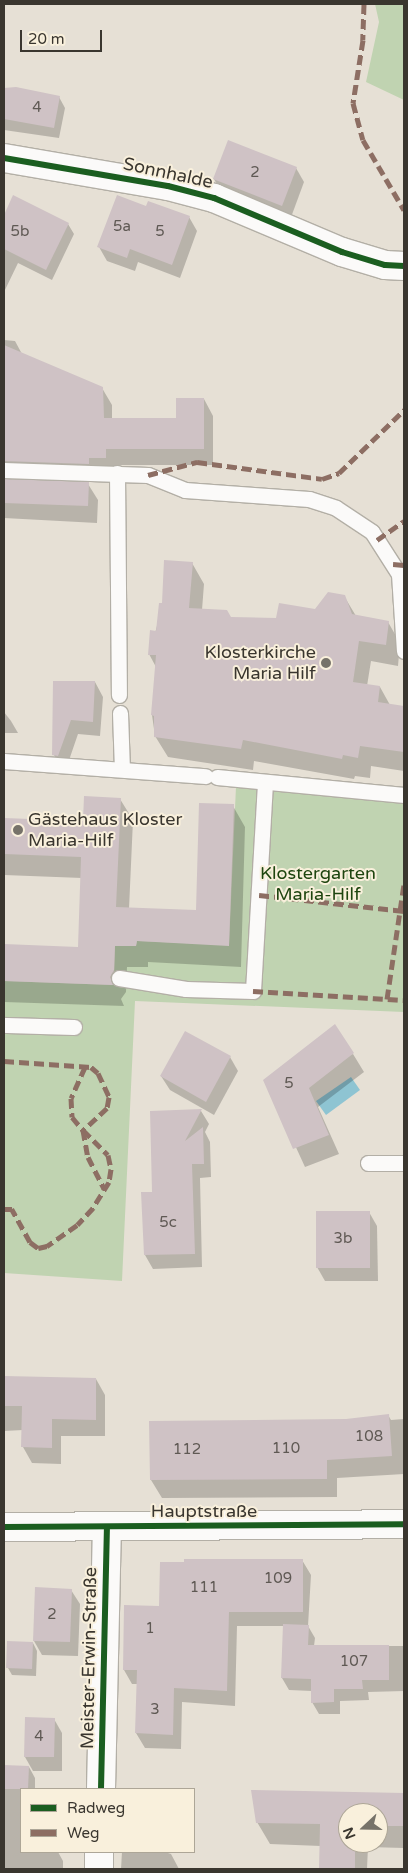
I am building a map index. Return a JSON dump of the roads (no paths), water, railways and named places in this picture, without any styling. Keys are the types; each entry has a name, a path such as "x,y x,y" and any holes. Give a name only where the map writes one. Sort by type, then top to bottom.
{"street":[{"name":"Sonnhalde","path":"4,158 168,186 214,198 342,252 385,265 404,266"},
{"name":"Hauptstraße","path":"4,1527 404,1524"},
{"name":"Meister-Erwin-Straße","path":"101,1788 106,1527"},
{"path":"99,1853 99,1869"}],"lane":[{"path":"4,470 148,475 185,490 309,499 336,508 372,532 399,574 404,651"},
{"path":"116,474 120,695"},
{"path":"120,713 122,769"},
{"path":"4,761 211,776 265,783 404,795"},
{"path":"119,978 186,989 253,992 265,783"},
{"path":"4,1025 74,1027"},
{"path":"368,1163 404,1163"}],"water":[{"path":"351,1077 360,1090 326,1115 316,1101"}],"place":[{"name":"Klosterkirche Maria Hilf","path":"326,663"},
{"name":"Gästehaus Kloster Maria-Hilf","path":"18,830"}],"park label":[{"name":"Klostergarten Maria-Hilf","path":"318,884"}]}
